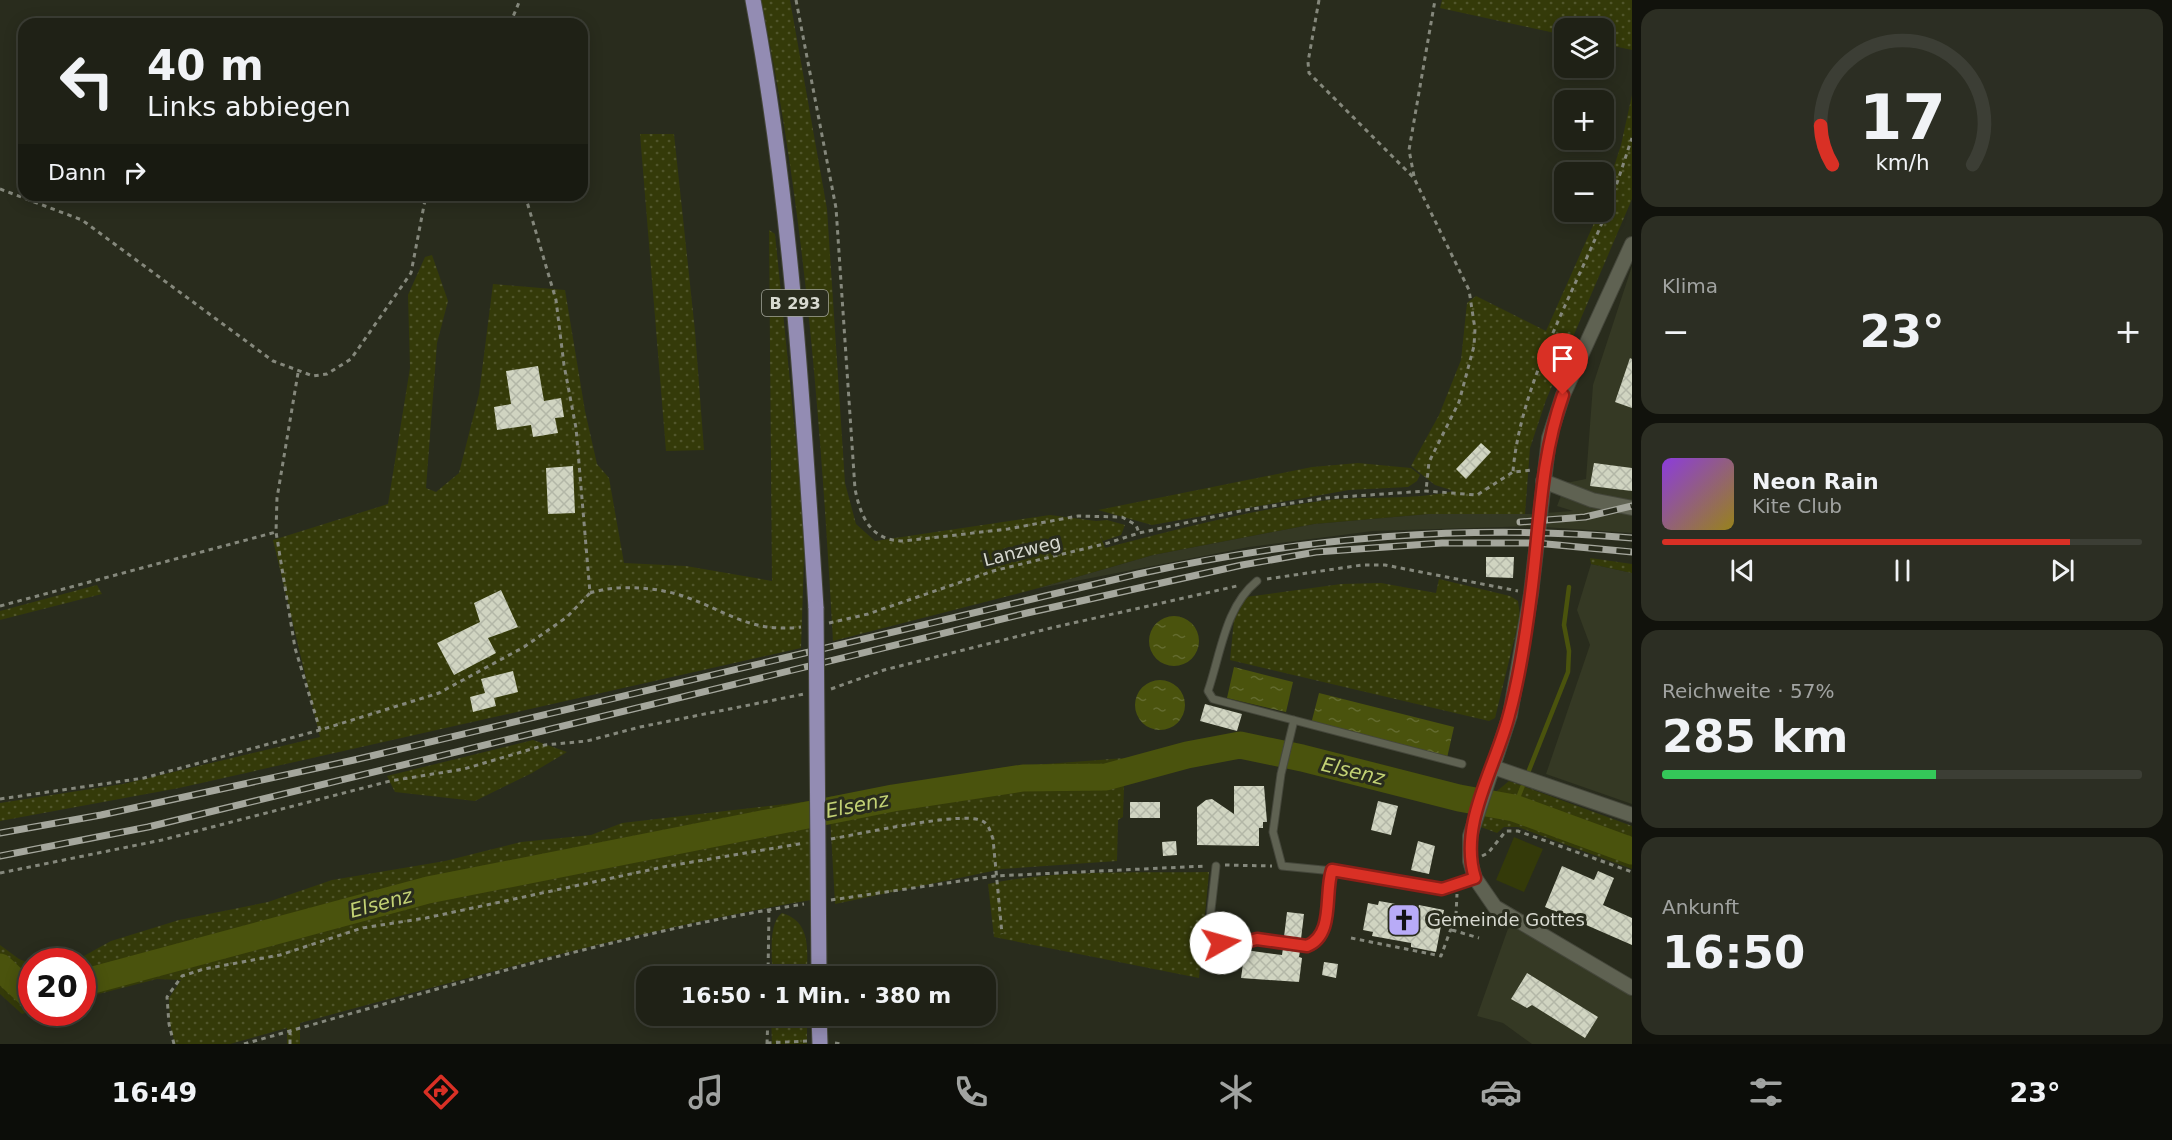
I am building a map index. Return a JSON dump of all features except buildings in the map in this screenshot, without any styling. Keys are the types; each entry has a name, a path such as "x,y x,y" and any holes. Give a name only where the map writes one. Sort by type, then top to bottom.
{"main road":[{"name":"B 293","path":"753,0 774,124 799,343 816,608 819,966"},
{"path":"819,1026 820,1044"}],"street":[{"path":"1632,244 1563,395 1549,438 1531,594 1510,715 1470,836 1470,861 1475,878 1495,907 1632,988"},
{"path":"1543,476 1592,500 1632,508"},
{"path":"1493,767 1632,815"}],"lane":[{"path":"1257,581 1245,591 1233,610 1208,691 1213,699 1462,764"},
{"path":"1294,720 1283,765 1273,832 1282,866 1332,870 1442,889 1475,878"},
{"path":"1216,866 1209,927 1215,940 1228,945 1248,939 1307,946 1312,944 1323,931 1332,870"}],"path":[{"path":"512,18 520,0"},
{"path":"796,0 836,208 855,489 859,510 868,527 891,541 904,541 1008,529 1078,516 1122,517 1136,525 1139,533"},
{"path":"1319,0 1308,62 1309,73 1414,178"},
{"path":"1426,491 1429,462 1459,402 1466,381 1475,329 1469,290 1414,178 1409,150 1435,0"},
{"path":"1543,476 1513,472 1520,428 1554,332 1608,208 1632,138"},
{"path":"0,189 18,196"},
{"path":"32,201 82,220 273,361 298,373 313,376 327,374 351,359 411,273 425,201"},
{"path":"527,201 556,300 564,365 576,428 590,593"},
{"path":"298,373 277,498 276,532 295,648 320,730"},
{"name":"Lanzweg","path":"827,623 868,614 993,571 1098,546 1139,533 1245,510 1315,500 1426,491 1469,495 1485,491 1513,472"},
{"path":"0,606 276,532"},
{"path":"823,691 884,670 1051,628 1257,581 1362,565 1385,565 1531,594"},
{"path":"0,799 144,778 320,730 439,693 524,647 567,617 590,593 608,587 668,592 684,596 755,627 776,629 808,626"},
{"path":"0,873 140,845 390,782 464,769 545,745 587,741 640,727 806,694"},
{"path":"825,840 941,820 979,819 987,825 993,838 1002,934"},
{"path":"1470,861 1488,853 1506,831 1518,831 1632,872"},
{"path":"174,1044 169,1024 167,997 182,976 204,969 280,955 362,928 426,918 663,867 814,842"},
{"path":"825,901 995,876 1216,866 1282,866"},
{"path":"1351,938 1442,956 1456,915 1458,883"},
{"path":"244,1044 653,933 814,903"},
{"path":"768,966 769,910"},
{"path":"1451,930 1479,938"},
{"path":"767,1044 768,1026"},
{"path":"290,1031 290,1044"}],"shaded area":[{"path":"761,0 790,0 827,209 845,483 856,524 875,541 1050,515 1096,521 1107,520 1125,525 1121,535 1103,541 1097,526 1105,548 1212,521 1294,505 1338,499 1421,496 1454,491 1435,485 1411,466 1439,415 1461,360 1467,303 1476,296 1546,331 1595,222 1614,222 1614,166 1632,95 1632,199 1546,400 1530,448 1525,514 1428,514 1314,524 1153,555 1035,589 833,641 823,480 809,319 789,159"},
{"path":"1442,0 1632,0 1632,50 1614,46 1614,18 1554,18 1554,33 1440,8"},
{"path":"640,134 674,134 695,331 704,450 666,451"},
{"path":"769,230 775,234 805,529 801,648 179,788 0,821 0,803 123,784 320,737 273,540 388,504 410,368 408,295 425,257 432,255 448,301 437,343 426,488 436,492 459,473 479,394 493,284 565,290 585,411 597,464 609,478 624,563 686,566 772,581"},
{"path":"1632,266 1632,533 1530,526 1373,531 1249,547 1035,589 1153,555 1314,524 1428,514 1530,514 1573,511 1557,506 1566,483 1586,479 1593,385"},
{"path":"1358,463 1411,468 1420,475 1417,481 1408,487 1349,490 1152,525 1098,510 1312,467"},
{"path":"1590,558 1632,564 1632,573 1591,564"},
{"path":"1591,564 1632,573 1632,804 1546,774 1590,645 1577,610"},
{"path":"1439,579 1510,596 1518,601 1520,616 1495,718 1489,721 1230,660 1234,620 1246,597 1341,584 1381,583 1436,593"},
{"path":"97,585 102,594 0,620 0,611"},
{"path":"533,740 567,752 532,773 475,801 395,792 387,776"},
{"path":"1125,758 1123,817 1118,820 1117,861 1002,869 835,904 829,797 1007,767"},
{"path":"1509,781 1632,826 1632,869 1518,827 1504,827 1497,833 1481,827 1491,796"},
{"path":"811,801 811,900 618,940 300,1023 300,1044 287,1044 287,1028 230,1044 175,1044 170,1024 169,998 181,980 157,979 96,995 96,949 111,941 179,920 268,902 332,880 445,861 521,842 591,835 622,823"},
{"path":"1514,837 1543,849 1524,892 1496,880"},
{"path":"1209,872 1199,978 994,937 988,884 1070,874"},
{"path":"782,913 799,923 806,938 807,966 772,966 772,943 777,918"},
{"path":"1510,923 1632,994 1632,1044 1532,1044 1503,1023 1477,1016"},
{"path":"0,945 18,958 18,1010 0,994"},
{"path":"771,1026 807,1026 807,1044 772,1044"}],"water":[{"path":"1174,616 1192,623 1199,641 1192,659 1174,666 1156,659 1149,641 1156,623"},
{"path":"1234,667 1293,682 1286,712 1227,698"},
{"path":"1160,680 1178,687 1185,705 1178,723 1160,730 1142,723 1135,705 1142,687"},
{"path":"1319,693 1454,727 1447,758 1311,724"}],"waterway":[{"path":"1514,808 1568,672 1569,651 1564,625 1569,587"},
{"name":"Elsenz","path":"96,979 428,890 893,798 1023,778 1106,777 1187,755 1240,745 1302,758 1459,798 1514,808 1632,851"},
{"name":"Elsenz","path":"0,967 18,984"}],"railway":[{"path":"1520,522 1585,517 1632,506"},
{"path":"0,833 101,815 354,760 1138,574 1199,562 1322,543 1445,533 1507,532 1632,538"},
{"path":"0,856 148,827 1027,613 1242,565 1316,552 1442,543 1536,543 1632,552"}],"place":[{"name":"Gemeinde Gottes","path":"1404,920"}],"route":[{"path":"1221,943 1238,944 1248,939 1257,939 1307,946 1312,944 1323,931 1332,870 1442,889 1475,878 1470,861 1470,836 1510,715 1531,594 1549,438 1563,395"}]}
